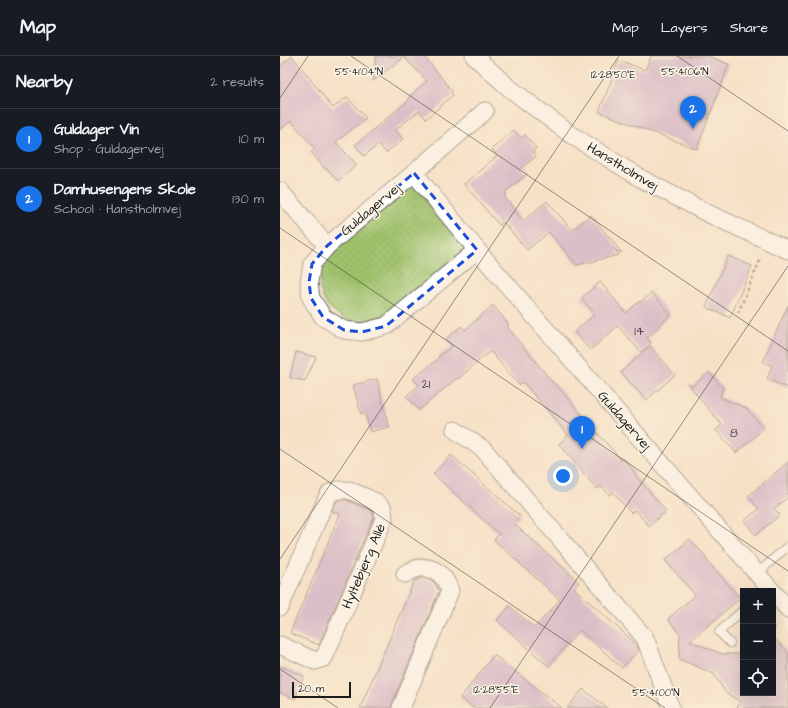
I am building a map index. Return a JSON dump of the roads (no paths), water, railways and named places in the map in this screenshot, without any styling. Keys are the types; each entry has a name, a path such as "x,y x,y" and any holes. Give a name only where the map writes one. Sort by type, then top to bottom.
{"street":[{"name":"Hanstholmvej","path":"474,56 508,87 570,134 640,178 707,213 788,250"},
{"name":"Guldagervej","path":"477,250 386,326 362,332 344,330 323,317 311,298 309,282 312,264 327,246 485,111"},
{"name":"Guldagervej","path":"414,173 477,250 768,588"},
{"name":"Guldagervej","path":"280,191 327,246"},
{"path":"456,430 483,449 646,638 671,708"},
{"name":"Hyltebjerg Allé","path":"280,606 330,493 338,490 349,490 376,502 383,509 384,519 324,658 315,661 280,646"},
{"path":"401,708 450,591 443,576 429,568 412,569 405,574"},
{"name":"Guldagervej","path":"776,596 788,609"}],"lane":[{"path":"757,574 788,546"},
{"path":"730,643 719,632 740,613"}],"place":[{"name":"Damhusengens Skole","path":"693,129"},
{"name":"Guldager Vin","path":"582,449"}]}
